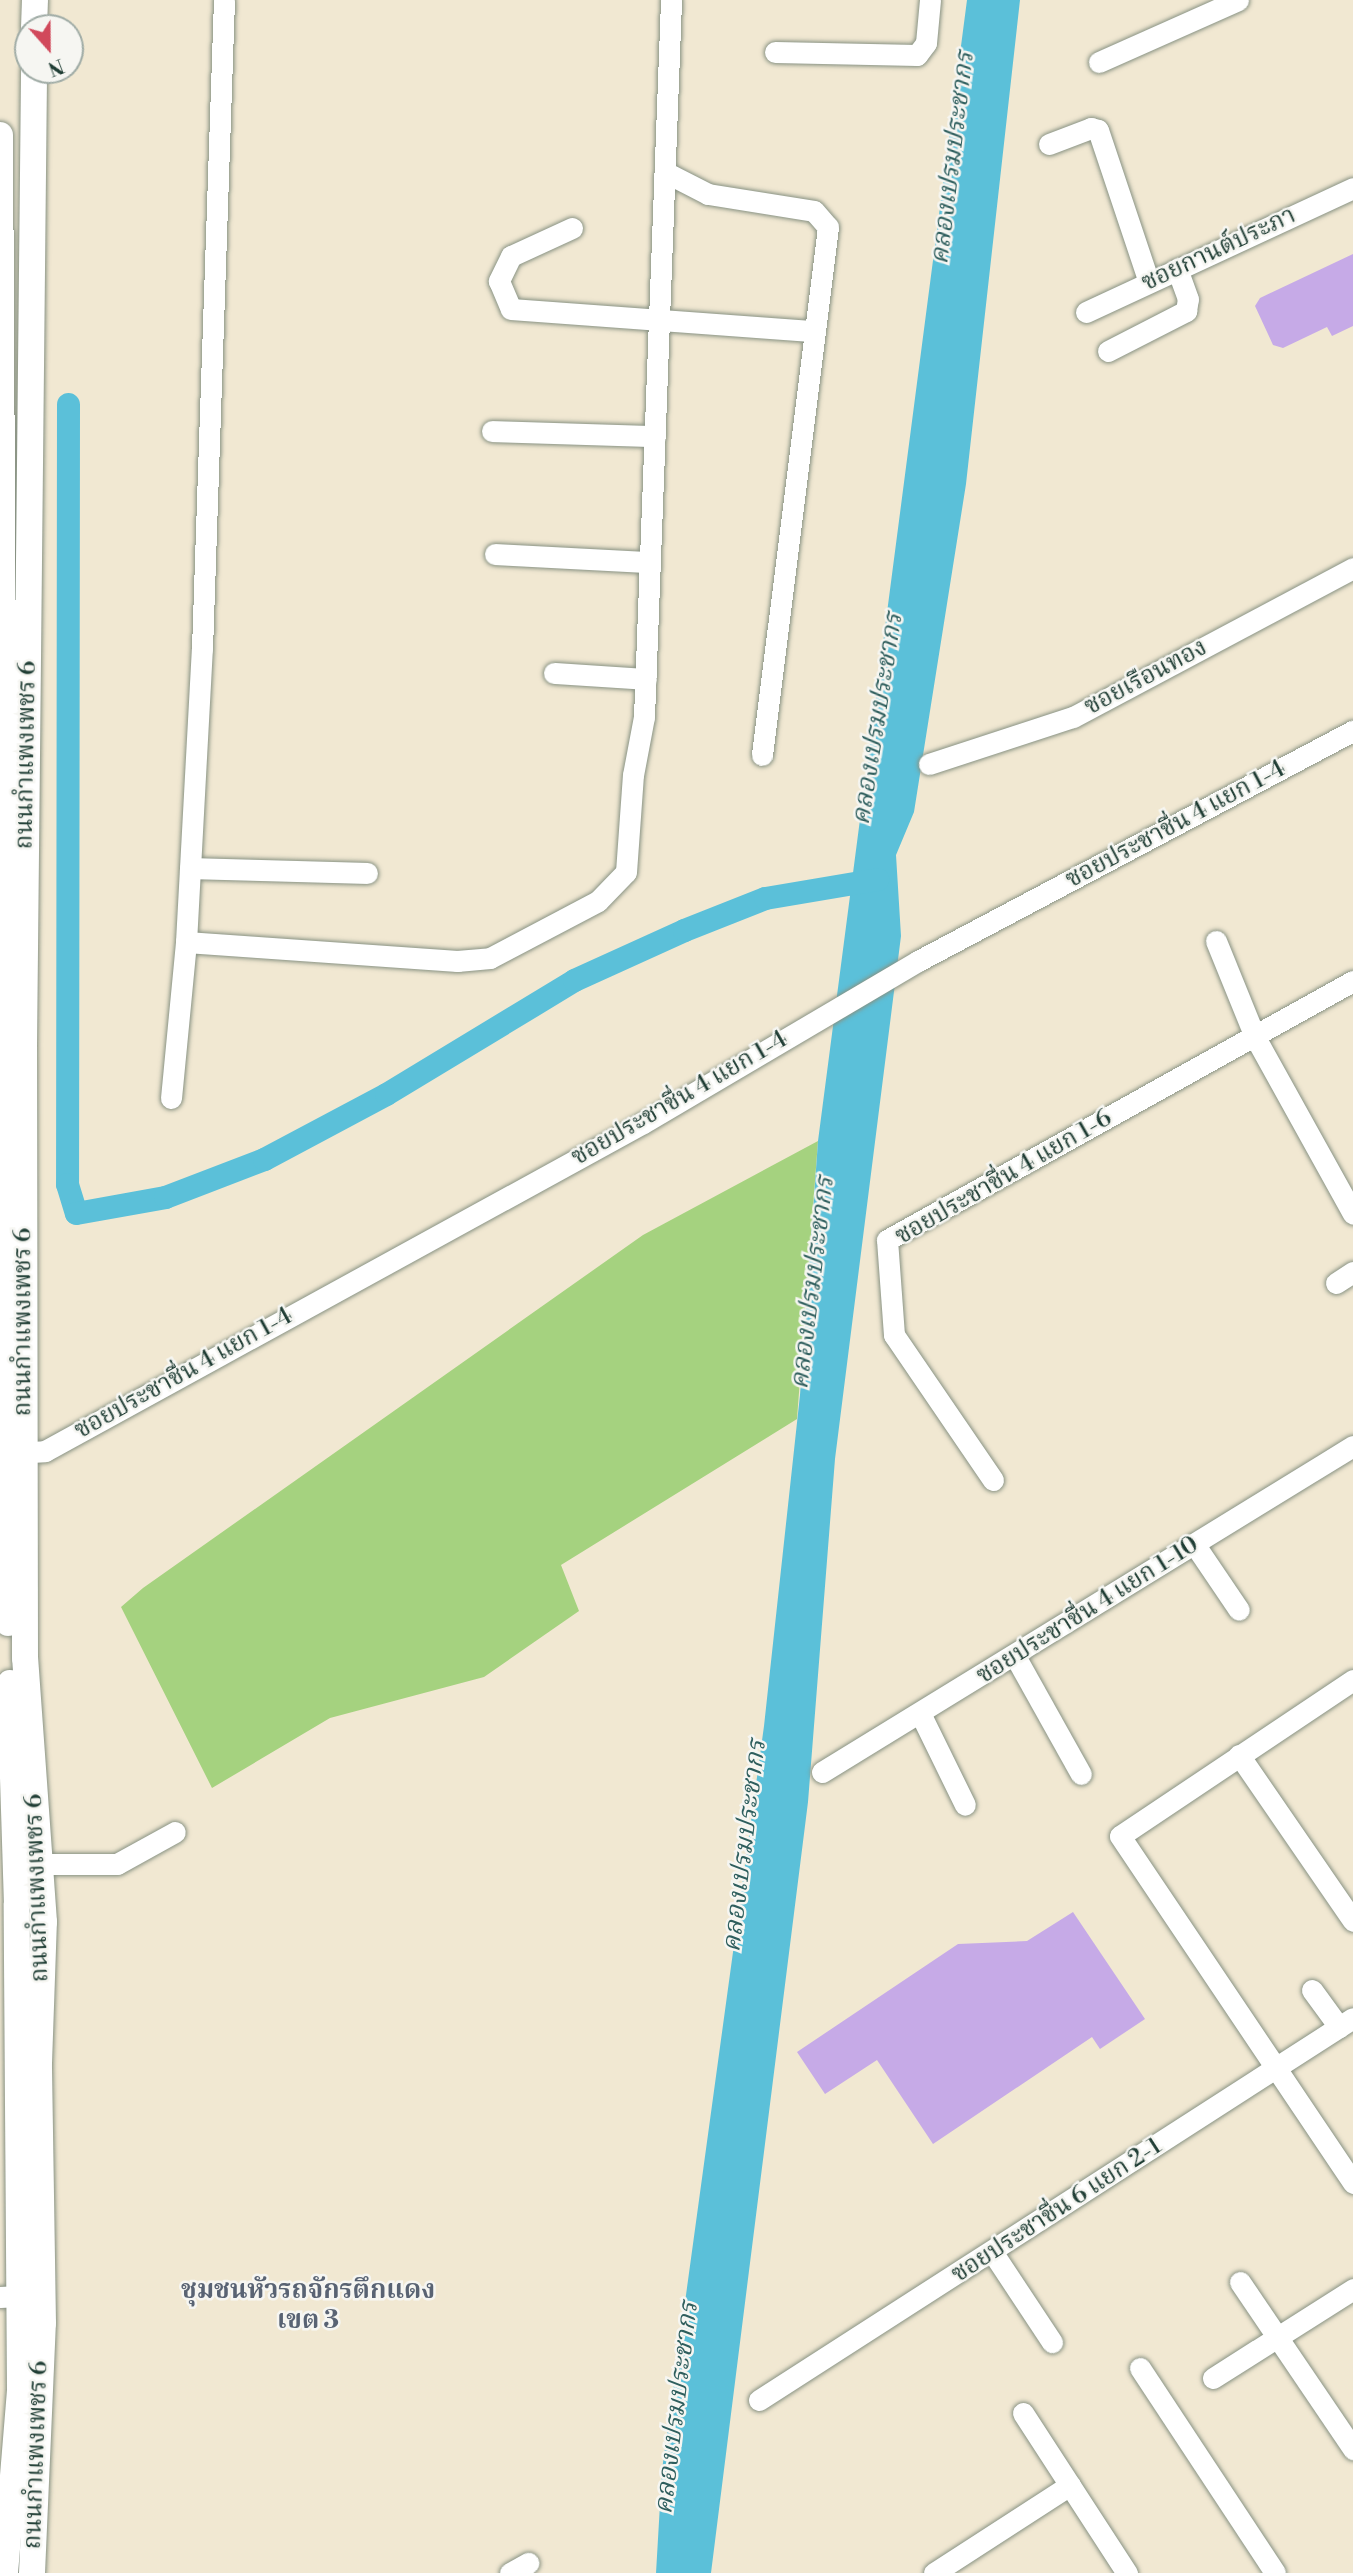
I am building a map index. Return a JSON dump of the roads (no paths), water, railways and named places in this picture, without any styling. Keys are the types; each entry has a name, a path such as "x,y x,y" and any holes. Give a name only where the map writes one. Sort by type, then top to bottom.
{"street":[{"path":"171,1098 186,942 202,649 225,0"},
{"path":"186,942 457,961 490,958 598,901 626,872 646,679 671,0"},
{"path":"775,52 917,55 926,43 930,0"},
{"path":"1099,62 1238,0"},
{"name":"ถนนกำแพงเพชร 6","path":"5,2573 19,2390 10,2297 18,1865 25,1658 15,1453 24,1047 34,84"},
{"path":"1049,144 1098,130 1149,282"},
{"name":"ถนนกำแพงเพชร 6","path":"0,135 2,1357 15,1453"},
{"path":"665,172 708,194 814,211 823,217 828,227 762,755"},
{"name":"ซอยกานต์ประภา","path":"1086,312 1353,188"},
{"path":"572,228 511,256 499,281 511,309 814,331"},
{"path":"1108,351 1186,311 1188,299 1177,270"},
{"path":"492,431 655,436"},
{"path":"495,554 650,562"},
{"name":"ซอยเรือนทอง","path":"929,764 1073,717 1353,568"},
{"path":"554,673 646,679"},
{"name":"ซอยประชาชื่น 4 แยก 1-4","path":"15,1453 45,1451 643,1123 918,961 1353,731"},
{"path":"190,869 367,873"},
{"path":"1216,941 1255,1037 1353,1214"},
{"name":"ซอยประชาชื่น 4 แยก 1-6","path":"993,1480 894,1335 887,1240 1353,981"},
{"name":"ซอยประชาชื่น 4 แยก 1-10","path":"822,1772 1015,1656 1353,1446"},
{"path":"1195,1545 1239,1610"},
{"path":"1015,1656 1081,1774"},
{"path":"1353,1680 1120,1836 1353,2183"},
{"path":"920,1713 965,1805"},
{"path":"1239,1755 1353,1921"},
{"path":"18,1865 117,1864 175,1832"},
{"name":"ถนนกำแพงเพชร 6","path":"18,1865 44,1922 39,2063 43,2323 32,2573"},
{"path":"1312,1990 1346,2023"},
{"name":"ซอยประชาชื่น 6 แยก 2-1","path":"759,2400 993,2253 1346,2023"},
{"path":"993,2253 1052,2342"},
{"path":"1240,2282 1353,2449"},
{"path":"1213,2378 1353,2288"},
{"path":"1140,2368 1275,2573"},
{"path":"1023,2413 1127,2573"},
{"path":"934,2573 1070,2485"}],"water":[{"name":"คลองเปรมประชากร","path":"967,0 1020,0 966,484 914,812 896,855 901,936 835,1459 808,1802 711,2573 656,2573 662,2470 764,1726 800,1395 818,1141"}],"waterway":[{"path":"68,404 67,1184 76,1213 165,1197 264,1159 386,1094 574,980 684,930 765,898 877,879"}],"district":[{"name":"ชุมชนหัวรถจักรตึกแดง เขต 3","path":"308,2306"}]}
